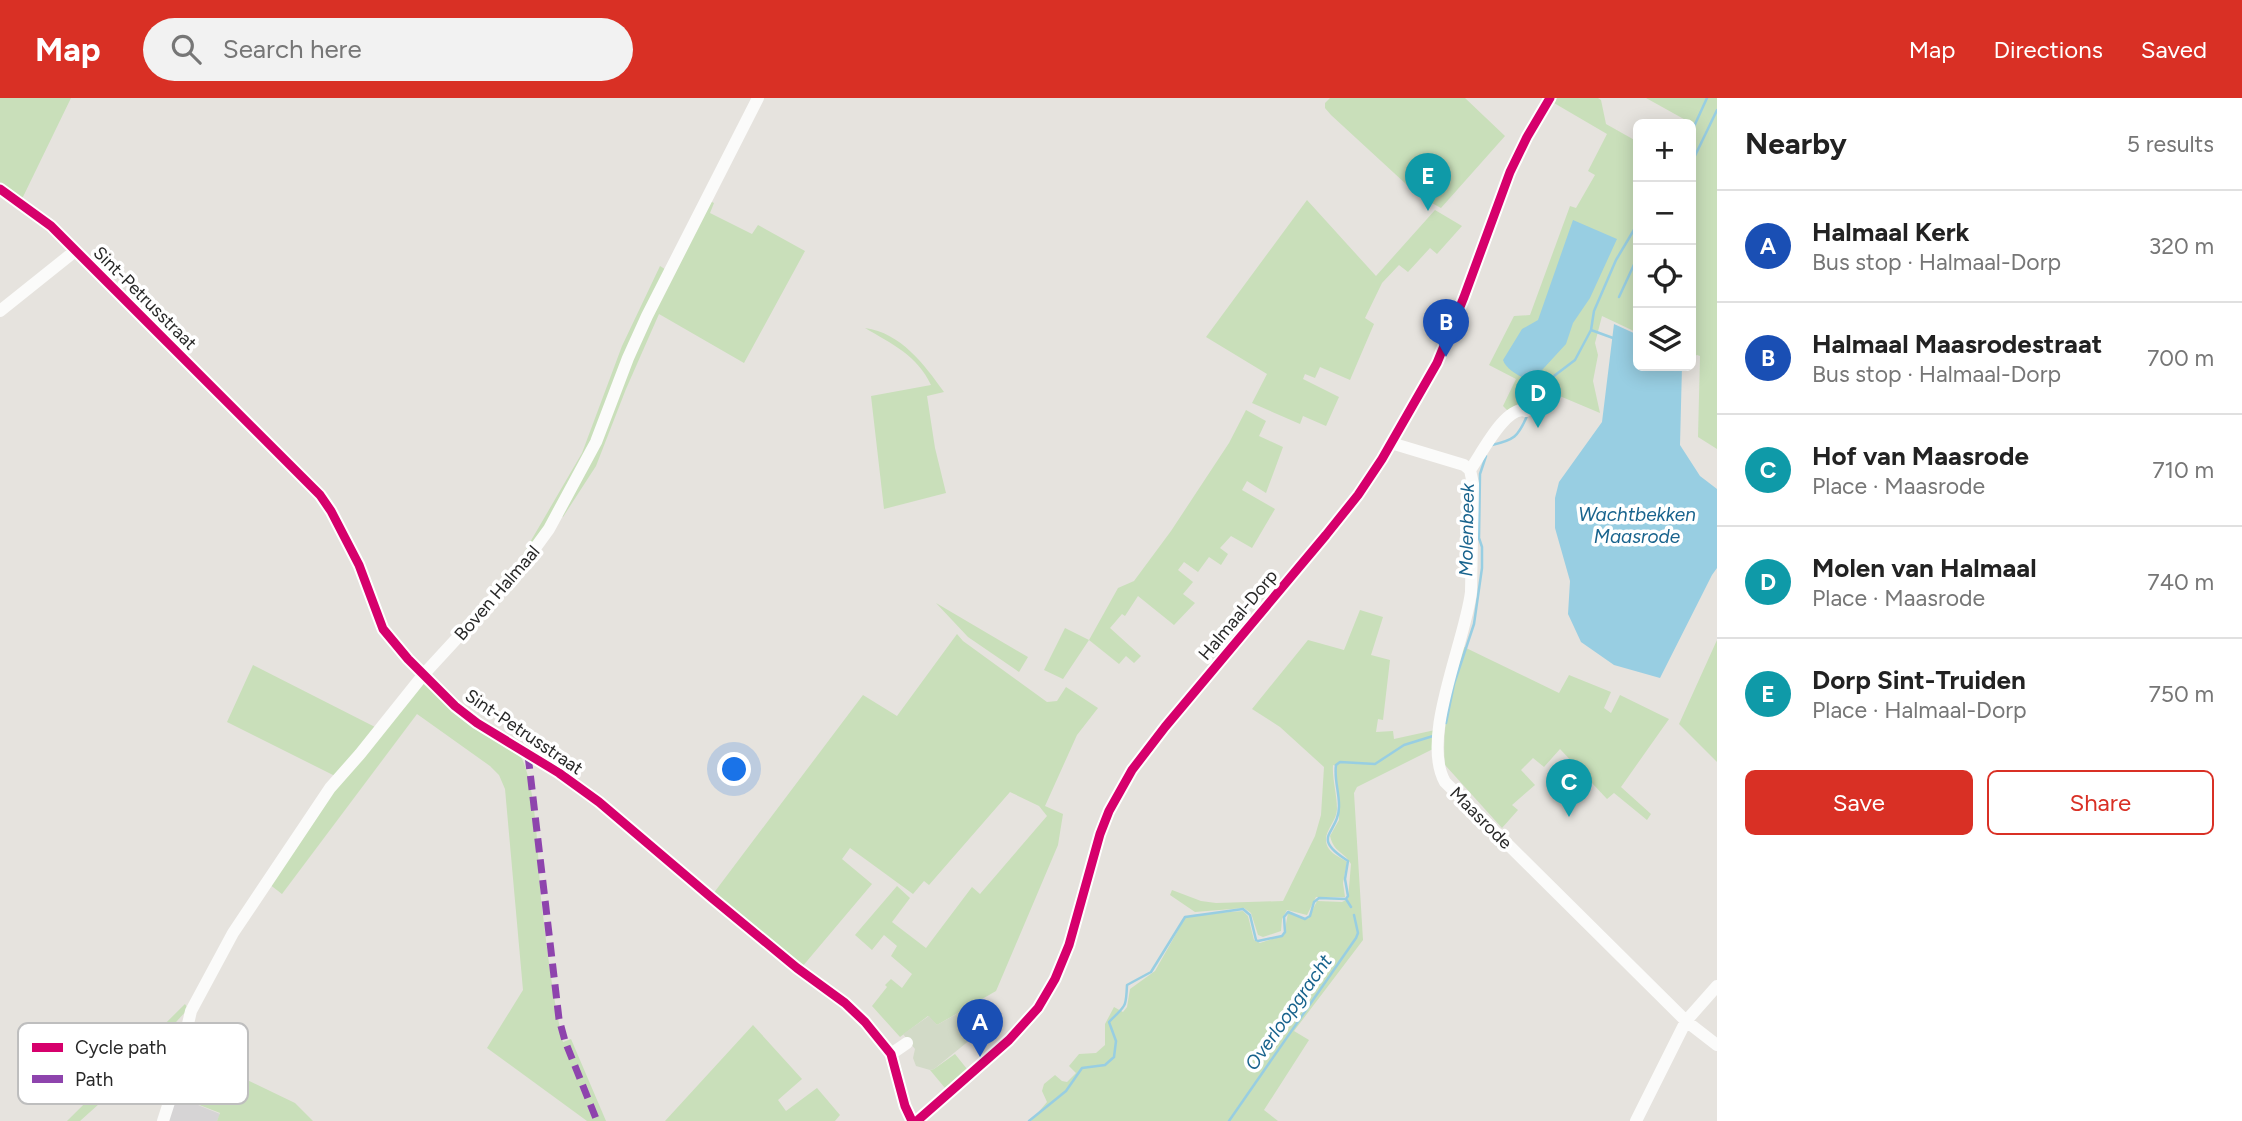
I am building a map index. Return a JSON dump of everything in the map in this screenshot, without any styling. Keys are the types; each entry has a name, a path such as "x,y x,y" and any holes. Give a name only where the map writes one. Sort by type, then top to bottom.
{"street":[{"name":"Boven Halmaal","path":"188,1023 191,1011 233,933 330,788 424,674 499,595 529,559 549,529 596,442 628,358 657,296 758,98"},
{"name":"Halmaal-Dorp","path":"918,1121 1009,1040 1038,1008 1055,979 1069,945 1109,811 1132,769 1350,505 1391,443 1437,363 1510,172 1550,99"},
{"name":"Sint-Petrusstraat","path":"0,189 51,226 320,495 359,565 383,629 455,706 599,802 797,968 845,1003 865,1022 891,1054 905,1106 912,1121"},
{"path":"0,311 75,251"},
{"path":"1391,443 1464,465 1470,470 1497,429 1516,410 1520,408 1526,411"},
{"name":"Maasrode","path":"1470,470 1474,507 1471,592 1469,609 1444,694 1438,754 1440,774 1445,782 1686,1021 1717,1045"},
{"path":"1636,1121 1686,1021 1717,986"},
{"path":"891,1054 908,1043"},
{"name":"Boven Halmaal","path":"163,1121 168,1104"}],"shaded area":[{"path":"173,1104 196,1104 220,1114 217,1121 168,1121"}],"green space":[{"path":"0,98 71,98 21,201 0,187"},
{"path":"1330,98 1465,98 1505,136 1441,208 1419,196 1331,115 1325,108 1325,103"},
{"path":"1557,98 1598,98 1601,100 1606,124 1633,139 1633,331 1602,316 1595,343 1598,355 1593,381 1600,413 1543,389 1533,408 1520,404 1508,411 1503,406 1516,379 1489,365 1514,316 1530,315 1570,206 1576,208 1595,175 1588,171 1607,134 1554,103"},
{"path":"1646,98 1717,98 1717,449 1698,437 1700,356 1696,356 1696,119 1684,119"},
{"path":"1307,200 1376,276 1435,210 1462,226 1437,254 1430,248 1408,272 1399,265 1382,283 1365,318 1374,324 1350,380 1320,367 1315,378 1305,374 1303,379 1339,397 1326,426 1303,416 1300,424 1252,403 1267,374 1206,337"},
{"path":"710,201 714,203 710,213 752,234 758,225 805,251 744,363 659,314 596,466 563,517 560,515 593,440 552,520 511,575 582,453 622,346 660,266 671,273"},
{"path":"865,328 890,336 911,351 944,392 927,396 935,448 946,493 884,509 871,396 931,385 911,358"},
{"path":"1246,410 1266,421 1259,436 1283,447 1266,493 1247,481 1242,490 1275,509 1252,548 1231,536 1220,548 1228,554 1221,565 1209,557 1198,572 1184,562 1178,570 1193,582 1183,594 1195,603 1174,625 1138,596 1125,616 1122,614 1110,628 1141,656 1134,663 1126,656 1119,664 1089,640 1118,588 1134,581 1171,531 1229,443"},
{"path":"936,603 1028,657 1019,672 968,637"},
{"path":"1360,610 1383,617 1371,655 1390,660 1383,720 1378,719 1376,732 1393,731 1394,739 1435,730 1433,749 1357,787 1354,793 1363,940 1294,1031 1309,1040 1264,1110 1278,1121 1031,1121 1047,1102 1042,1091 1044,1084 1055,1075 1067,1082 1076,1073 1069,1066 1079,1054 1096,1053 1105,1045 1105,1024 1114,1007 1123,1012 1127,1007 1130,989 1155,971 1185,918 1192,915 1243,911 1248,916 1254,940 1260,943 1284,935 1288,913 1308,919 1317,901 1342,902 1348,899 1351,864 1334,846 1330,836 1339,820 1336,766 1333,765 1337,809 1327,833 1326,844 1333,853 1347,862 1343,883 1345,897 1316,897 1307,915 1287,910 1282,919 1281,931 1263,937 1258,935 1251,913 1244,908 1195,912 1170,895 1172,890 1201,901 1216,903 1283,901 1315,836 1321,815 1324,767 1280,727 1252,709 1308,640 1344,650"},
{"path":"1065,628 1089,640 1063,679 1044,670"},
{"path":"957,634 1047,702 1057,701 1066,687 1098,708 1077,735 1045,806 1063,814 1058,845 996,991 937,1025 928,1016 900,1037 872,1006 891,979 902,988 912,974 891,956 897,946 884,935 872,950 855,935 897,886 910,898 892,922 926,948 972,887 980,894 1047,816 1039,806 1010,792 929,885 924,881 913,894 850,848 842,859 872,884 802,967 713,894 863,695 897,716"},
{"path":"1717,640 1717,762 1679,724"},
{"path":"1464,647 1559,693 1569,675 1611,692 1604,708 1611,713 1620,695 1669,719 1621,787 1651,814 1647,820 1614,793 1607,799 1560,749 1544,767 1533,758 1521,770 1535,785 1512,805 1518,810 1502,828 1445,765 1446,720"},
{"path":"253,665 377,728 335,776 227,722"},
{"path":"422,683 518,752 524,764 533,801 545,935 563,1042 571,1039 606,1121 587,1121 487,1048 523,990 505,789 499,775 490,766 417,714 282,894 269,884 329,793"},
{"path":"976,1003 991,1023 934,1069 916,1066 913,1058 915,1049 903,1034 929,1016 937,1025"},
{"path":"185,1004 188,1009 175,1023 166,1023"},
{"path":"753,1025 802,1079 778,1100 786,1111 817,1088 840,1115 835,1121 665,1121"},
{"path":"955,1054 967,1069 945,1088 930,1070"},
{"path":"248,1080 295,1103 313,1121 217,1121 220,1113 197,1104 248,1104"},
{"path":"84,1104 99,1104 80,1121 67,1121"}],"water":[{"path":"1573,220 1617,239 1590,298 1573,323 1566,344 1532,381 1519,376 1503,360 1522,329 1538,320"},
{"name":"Wachtbekken Maasrode","path":"1614,324 1633,333 1633,371 1682,371 1680,445 1700,476 1717,489 1717,568 1660,678 1614,665 1581,642 1568,614 1570,581 1555,528 1555,498 1559,482 1602,422"}],"waterway":[{"name":"Molenbeek","path":"1696,122 1707,98"},
{"path":"1696,154 1717,110"},
{"name":"Molenbeek","path":"1530,410 1542,387 1575,360 1591,330 1594,311 1616,260 1633,231"},
{"path":"1619,297 1633,267"},
{"path":"1591,330 1613,338"},
{"name":"Molenbeek","path":"1492,445 1514,436 1527,416"},
{"name":"Molenbeek","path":"1446,723 1454,684 1474,624 1482,568 1479,538 1480,474 1486,456"},
{"name":"Molenbeek","path":"1029,1121 1066,1091 1082,1068 1105,1065 1114,1057 1116,1041 1109,1022 1124,1007 1127,985 1151,972 1185,917 1243,909 1250,915 1258,941 1282,936 1285,932 1284,917 1288,912 1305,919 1310,916 1314,902 1319,898 1346,899 1348,861 1336,853 1328,840 1338,815 1336,765 1340,762 1375,764 1404,745 1433,736"},
{"name":"Overloopgracht","path":"1346,899 1351,907"},
{"name":"Overloopgracht","path":"1229,1121 1356,938 1358,933 1354,915"}],"marked path":[{"path":"528,755 559,1019 597,1121"}],"cycle path":[{"path":"917,1121 1009,1040 1038,1008 1055,979 1069,945 1109,811 1132,770 1326,535 1382,459 1437,363 1510,172 1550,98"},
{"path":"0,189 51,226 320,495 359,565 383,629 408,659 455,706 599,802 797,968 845,1003 865,1022 891,1054 905,1106 912,1121"}],"place":[{"name":"Dorp Sint-Truiden","path":"1428,211"},
{"name":"Halmaal Maasrodestraat","path":"1446,357"},
{"name":"Molen van Halmaal","path":"1538,428"},
{"name":"Hof van Maasrode","path":"1569,817"},
{"name":"Halmaal Kerk","path":"980,1057"}]}
